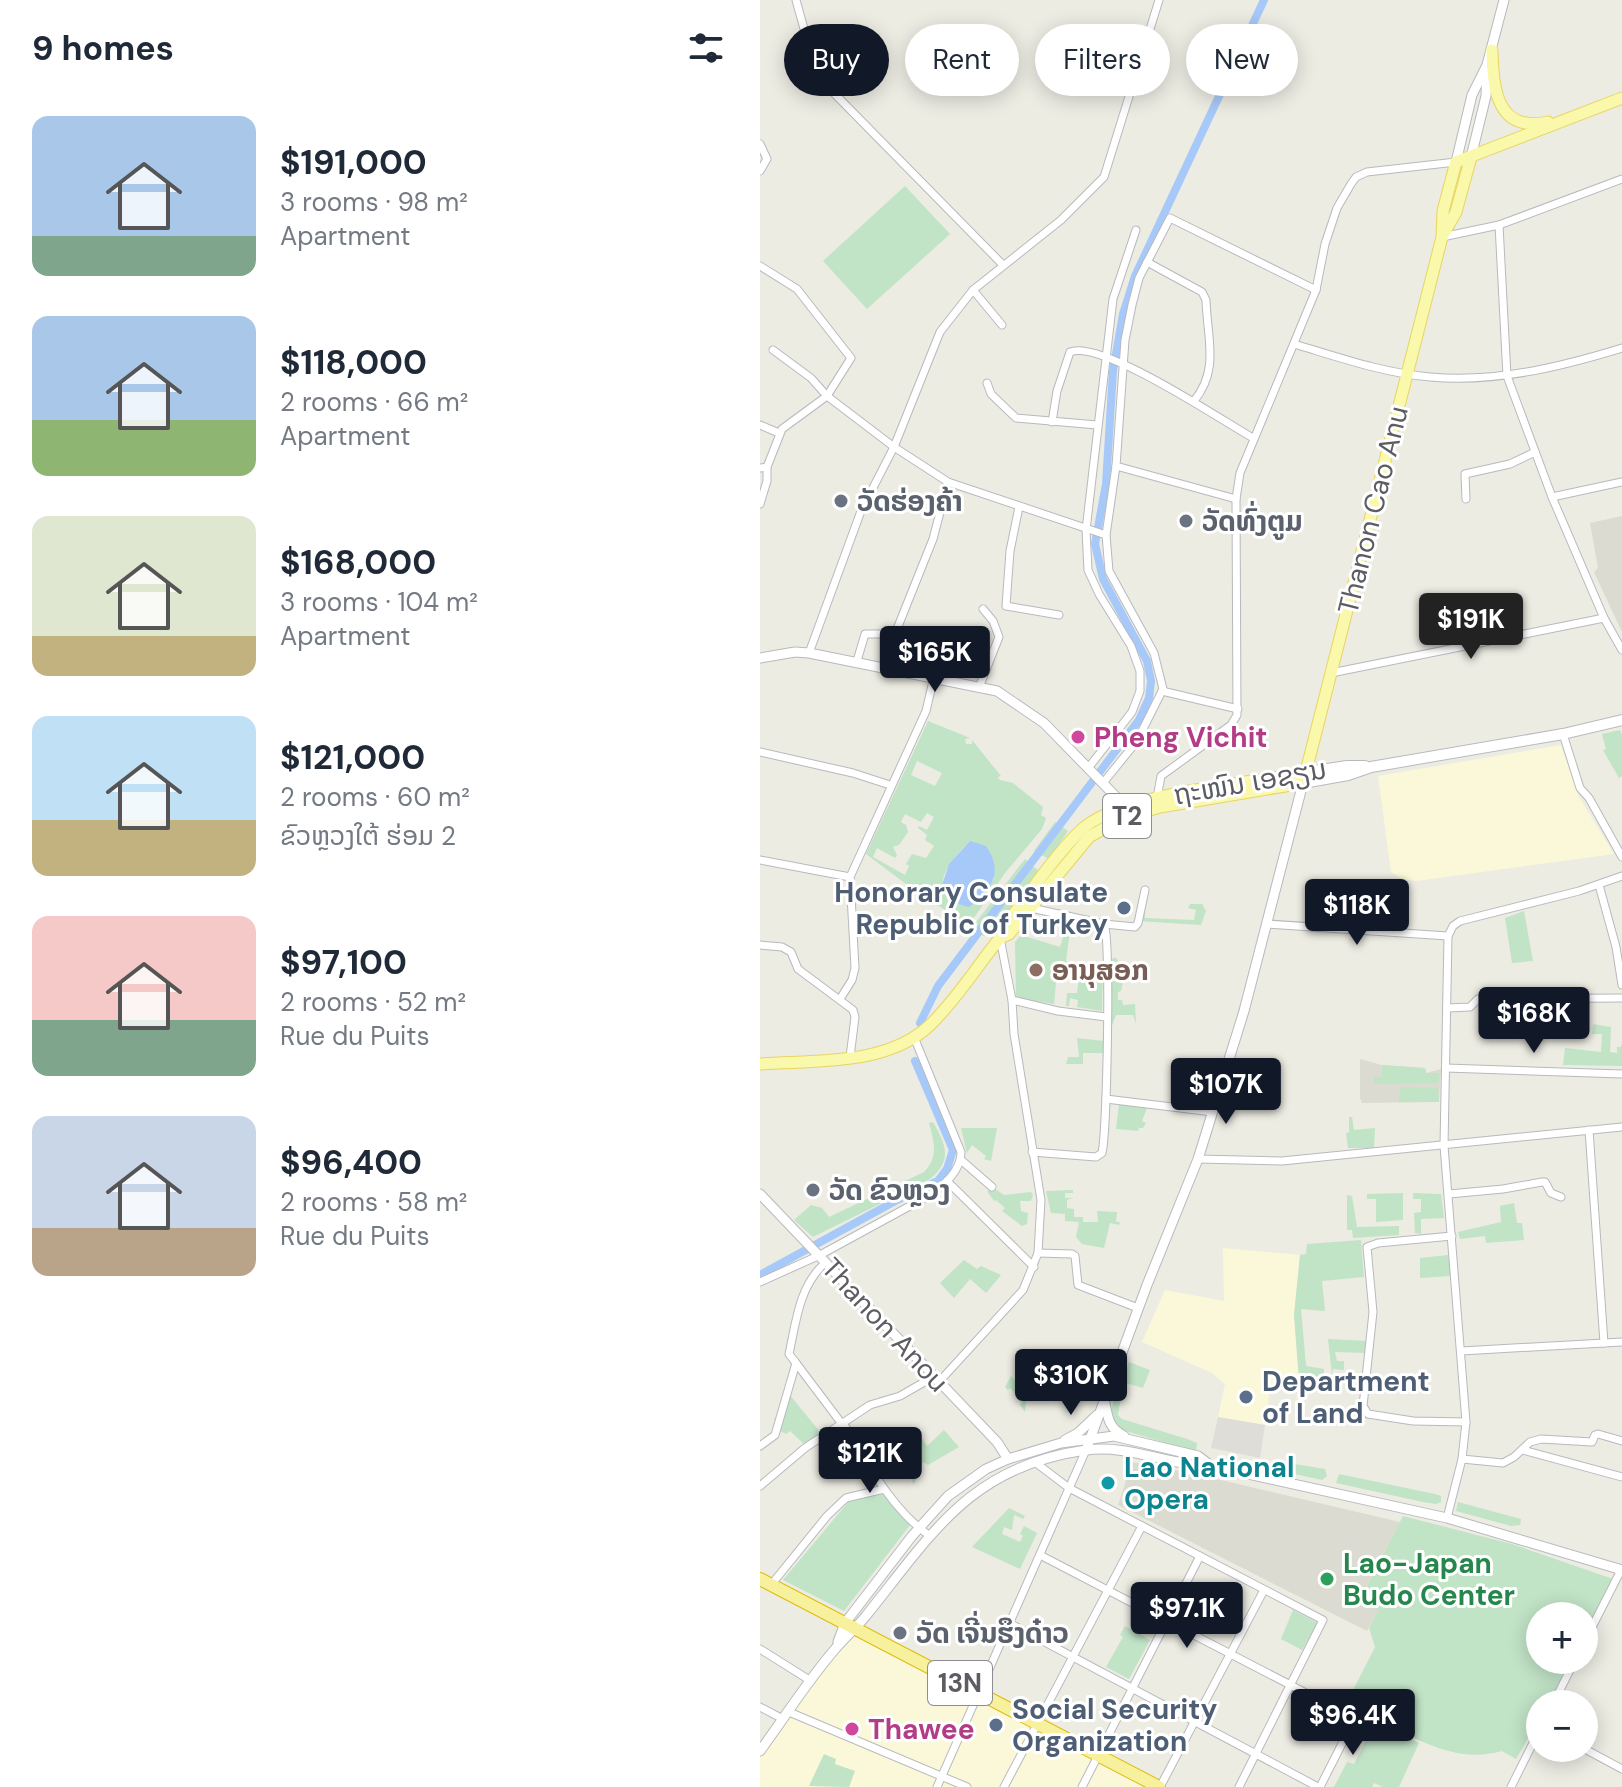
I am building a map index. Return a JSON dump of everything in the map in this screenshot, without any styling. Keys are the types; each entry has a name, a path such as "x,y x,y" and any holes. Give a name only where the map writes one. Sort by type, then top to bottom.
{"highway":[{"name":"13N","path":"766,1582 1160,1787"}],"main road":[{"path":"1492,50 1493,87 1500,104 1510,115 1527,125 1576,116"},
{"path":"1456,162 1622,98"},
{"name":"Thanon Cao Anu","path":"1442,237 1456,212 1471,157"},
{"name":"Thanon Cao Anu","path":"1305,777 1442,237 1443,211 1456,162"},
{"name":"ຖະໜົນ ເອຊຽນ","path":"1000,938 1009,934 1089,837 1122,818 1347,766 1371,767 1563,734 1622,720"},
{"name":"ຖະໜົນ ເອຊຽນ","path":"760,1064 881,1053 914,1037 938,1017 1080,831 1109,811 1157,798 1305,777"}],"street":[{"path":"796,0 810,50 826,85 1003,265"},
{"path":"809,653 861,511 894,447 940,332 973,290 1079,205 1104,177 1159,0"},
{"name":"Thanon Cao Anu","path":"1456,162 1472,95 1487,65 1504,0"},
{"name":"Thanon Cao Anu","path":"1471,157 1486,96 1487,65"},
{"path":"760,144 767,159 760,171"},
{"path":"1157,798 1161,776 1231,725 1238,709 1236,499 1240,473 1316,290 1325,244 1337,208 1356,177 1367,172 1456,162"},
{"path":"1442,237 1499,225 1621,180 1622,190"},
{"path":"1102,781 1137,741 1162,691 1154,653 1109,571 1106,535 1116,466 1120,364 1139,278 1170,218 1316,290"},
{"path":"1499,225 1507,376 1552,497 1604,618 1622,650"},
{"path":"1090,768 1132,712 1138,700 1141,680 1131,646 1088,570 1086,530 1113,299 1136,230"},
{"path":"1147,262 1202,292 1206,300 1210,375 1194,401"},
{"path":"760,266 797,289 850,355 851,361 827,396 787,423 779,433 764,468 767,481 760,504"},
{"path":"973,290 1002,325"},
{"path":"1294,344 1361,365 1427,377 1460,379 1507,376 1550,368 1622,348"},
{"path":"773,350 894,447 948,482 1106,535"},
{"path":"1052,422 1057,391 1070,352 1077,350 1159,380 1253,438"},
{"path":"987,383 991,394 1014,417 1097,425"},
{"path":"760,425 779,433"},
{"path":"1466,499 1465,474 1510,464 1535,452"},
{"path":"1116,466 1236,499"},
{"path":"857,661 865,634 890,634 897,629 933,539 948,482"},
{"path":"1552,497 1622,482"},
{"path":"1019,507 1010,551 1006,606 1059,615"},
{"path":"980,685 999,637 993,621 983,609"},
{"path":"1331,673 1604,618"},
{"path":"760,658 795,652 809,653 980,685 997,691 1044,723 1125,806"},
{"path":"840,999 852,980 855,968 850,877 926,711 934,677"},
{"path":"1162,691 1238,709"},
{"path":"1563,734 1580,788 1589,798 1622,857"},
{"path":"760,752 853,773 890,785"},
{"path":"937,1787 1086,1450 1138,1308 1198,1159 1268,924 1305,777"},
{"path":"760,860 850,877"},
{"path":"1447,1518 1462,1459 1466,1422 1444,1146 1448,936 1460,921 1599,885 1622,876"},
{"path":"1599,885 1619,947 1622,985"},
{"path":"1031,908 1104,924 1135,927 1145,890"},
{"path":"1032,1152 1099,1155 1103,1148 1107,927 1104,924"},
{"path":"1268,924 1448,936"},
{"path":"761,1482 805,1448 872,1404 900,1396 935,1380 1004,1313 1023,1290 1034,1267 1038,1253 1041,1200 1000,938"},
{"path":"760,945 788,950 798,969 854,1013 850,1057"},
{"path":"1447,1008 1470,1007 1478,999 1622,998"},
{"path":"1012,1000 1058,1011 1106,1017"},
{"path":"760,1282 822,1259 930,1195 947,1181 961,1160 961,1152 914,1037"},
{"path":"1446,1068 1622,1074"},
{"path":"1106,1099 1213,1112"},
{"path":"1198,1159 1282,1161 1622,1127"},
{"path":"1589,1130 1604,1343"},
{"path":"961,1160 992,1187"},
{"path":"947,1181 1034,1267"},
{"path":"1449,1194 1545,1182 1551,1193 1561,1197"},
{"name":"Thanon Anou","path":"760,1194 997,1442 1008,1459"},
{"path":"1452,1236 1378,1243 1367,1247 1373,1312 1363,1406 1368,1414 1413,1421 1466,1422"},
{"path":"1038,1253 1072,1254 1075,1256 1078,1285 1138,1308"},
{"path":"822,1259 803,1293 789,1354 842,1424 884,1489 930,1536"},
{"path":"1461,1351 1622,1342"},
{"path":"760,1446 775,1435 796,1363"},
{"path":"1104,1400 1114,1431 1135,1440"},
{"path":"1061,1443 1078,1433 1099,1413"},
{"path":"1462,1459 1503,1463 1530,1442 1541,1439 1592,1442 1598,1434 1622,1441"},
{"path":"760,1751 919,1528 957,1489 986,1469 1061,1443 1114,1436 1198,1456 1212,1466"},
{"path":"850,1626 970,1495 1007,1473 1036,1463 1086,1450 1115,1449 1194,1466 1212,1466 1447,1518 1622,1570 1598,1616"},
{"path":"1523,1450 1622,1477"},
{"path":"1036,1463 1069,1488 1324,1622 1239,1787"},
{"path":"766,1582 846,1498 884,1489"},
{"path":"1004,1787 1142,1526"},
{"path":"1009,1623 1319,1787 1353,1718 1040,1555"},
{"path":"1082,1787 1200,1556"},
{"path":"1160,1787 1264,1590"},
{"path":"760,1649 811,1681"},
{"path":"760,1707 967,1787"},
{"path":"1598,1756 1622,1769"},
{"path":"1511,1787 1526,1757"}],"shaded area":[{"path":"1622,516 1622,632 1594,572 1598,568 1590,523"},
{"path":"1561,745 1579,797 1614,854 1416,881 1402,879 1391,872 1378,776"},
{"path":"1360,1059 1382,1065 1425,1068 1426,1073 1441,1069 1439,1102 1362,1103"},
{"path":"1223,1248 1300,1255 1294,1315 1299,1380 1277,1379 1276,1387 1270,1387 1265,1425 1218,1417 1225,1384 1212,1373 1142,1342 1165,1290 1224,1301"},
{"path":"1218,1417 1265,1425 1260,1458 1211,1448"},
{"path":"1132,1462 1400,1522 1359,1600 1378,1610 1367,1631 1118,1505"},
{"path":"845,1623 1154,1787 760,1787 760,1751 811,1681"}],"green space":[{"path":"905,186 950,234 867,309 823,261"},
{"path":"928,721 970,738 965,739 966,744 972,744 972,740 1001,776 998,777 1000,780 1013,783 1043,807 1041,815 1046,818 1042,829 1005,873 969,925 918,893 866,854","holes":["917,761 942,773 935,786 911,775","927,813 934,817 927,830 918,828 927,835 925,840 934,846 926,858 912,854 906,864 909,866 905,875 873,857 877,848 895,858 897,855 893,847 899,845 908,832 901,822 905,814 921,822","970,841 994,879 988,886 943,890 944,876 955,857"]},
{"path":"1620,730 1622,776 1619,778 1603,750 1606,749 1602,734"},
{"path":"1055,822 1068,831 1049,859 1034,851"},
{"path":"1025,859 1040,872 990,935 984,936 970,930"},
{"path":"1145,900 1145,918 1194,920 1196,910 1188,908 1190,904 1202,904 1206,911 1201,925 1138,921"},
{"path":"1524,911 1533,961 1512,963 1505,918"},
{"path":"1066,928 1070,930 1066,961 1103,967 1102,1011 1077,1007 1078,1000 1070,998 1069,1006 1066,1006 1067,993 1077,993 1080,969 1065,967 1063,978 1058,978 1060,973 1057,973 1054,1004 1016,998 1015,942 1021,935 1060,947"},
{"path":"1114,957 1118,960 1118,976 1124,977 1118,1000 1122,1000 1123,1005 1135,1004 1136,1024 1133,1015 1116,1015 1110,1025 1111,961"},
{"path":"1593,1024 1611,1027 1610,1052 1617,1053 1617,1047 1621,1047 1622,1043 1622,1066 1563,1065 1565,1048 1601,1052 1602,1034 1592,1034"},
{"path":"1077,1038 1104,1041 1104,1053 1083,1053 1083,1064 1066,1064 1068,1057 1079,1057"},
{"path":"1382,1065 1425,1068 1426,1073 1440,1073 1438,1083 1374,1084 1374,1077 1382,1077"},
{"path":"1400,1087 1438,1088 1439,1102 1399,1102"},
{"path":"1119,1104 1147,1108 1143,1128 1138,1131 1116,1129"},
{"path":"1349,1117 1352,1117 1354,1130 1375,1128 1374,1148 1348,1148 1346,1133 1349,1132"},
{"path":"933,1122 945,1152 942,1165 930,1179 813,1237 794,1220 811,1205 822,1208 829,1217 924,1172 932,1161 934,1143 929,1123"},
{"path":"961,1128 997,1128 991,1161 984,1159 986,1156 972,1145 967,1153"},
{"path":"997,1190 1004,1195 1031,1192 1031,1201 1020,1201 1021,1211 1028,1213 1027,1224 1022,1226 1002,1211 1005,1208 994,1201 987,1191"},
{"path":"1073,1190 1073,1193 1065,1193 1065,1198 1073,1198 1067,1200 1067,1208 1074,1209 1074,1217 1083,1217 1083,1222 1098,1222 1097,1211 1117,1212 1116,1222 1120,1222 1119,1225 1110,1223 1104,1248 1082,1244 1076,1237 1079,1222 1065,1221 1065,1214 1051,1213 1046,1191"},
{"path":"1403,1193 1403,1220 1376,1222 1376,1199 1367,1199 1367,1194"},
{"path":"1413,1193 1441,1194 1444,1218 1421,1219 1421,1234 1415,1233 1414,1213 1421,1212 1421,1199 1413,1199"},
{"path":"1347,1195 1352,1196 1357,1227 1399,1226 1399,1235 1353,1238 1352,1230 1347,1230"},
{"path":"1514,1203 1517,1223 1522,1223 1524,1240 1486,1243 1485,1236 1460,1239 1458,1232 1501,1222 1500,1206"},
{"path":"1361,1240 1364,1277 1322,1281 1325,1311 1301,1309 1306,1366 1324,1369 1324,1378 1299,1380 1294,1315 1300,1255 1306,1254 1307,1244"},
{"path":"1448,1255 1451,1276 1420,1278 1420,1258"},
{"path":"964,1260 977,1269 981,1266 1001,1275 986,1293 970,1279 954,1298 940,1283"},
{"path":"1328,1339 1367,1341 1367,1353 1335,1352 1337,1361 1344,1361 1344,1370 1333,1369 1332,1375"},
{"path":"1027,1352 1038,1361 1024,1377 1028,1380 1025,1412 1020,1405 1023,1401 1005,1387 1011,1376 1015,1380 1019,1374 1015,1370"},
{"path":"1129,1362 1150,1370 1143,1388 1122,1382"},
{"path":"1117,1390 1122,1391 1118,1415 1122,1419 1197,1443 1196,1452 1119,1429 1112,1410"},
{"path":"789,1394 820,1432 804,1444 790,1431 786,1434 780,1431"},
{"path":"944,1430 959,1447 928,1465 923,1462 914,1484 915,1469 902,1461 897,1466 894,1462 907,1448 903,1442 918,1433 927,1446"},
{"path":"1283,1462 1325,1469 1327,1476 1322,1480 1285,1472"},
{"path":"1339,1474 1435,1494 1441,1496 1441,1502 1423,1502 1336,1483"},
{"path":"884,1494 910,1525 844,1611 783,1580 850,1500"},
{"path":"1458,1502 1521,1519 1520,1525 1511,1526 1456,1511"},
{"path":"1009,1508 1025,1516 1023,1519 1014,1515 1012,1530 1004,1527 1002,1534 1020,1542 1024,1526 1037,1533 1020,1569 972,1547"},
{"path":"1403,1516 1512,1544 1613,1579 1598,1608 1598,1602 1526,1602 1526,1674 1564,1674 1556,1690 1526,1690 1526,1742 1516,1759 1502,1751 1469,1754 1439,1748 1379,1722 1419,1743 1399,1787 1383,1787 1374,1783 1372,1787 1334,1787 1347,1762 1354,1764 1376,1721 1345,1706 1375,1647 1369,1628 1378,1610 1359,1601"},
{"path":"1293,1610 1318,1623 1302,1650 1281,1639"},
{"path":"1125,1626 1150,1640 1129,1679 1106,1667 1123,1637 1120,1635"},
{"path":"824,1754 836,1759 835,1764 855,1771 849,1787 809,1786"}],"water":[{"path":"970,841 986,846 995,872 984,894 969,907 952,900 942,885 949,864"}],"waterway":[{"path":"920,1023 938,986 1139,720 1149,698 1151,681 1147,661 1103,579 1095,544 1106,484 1113,371 1123,314 1135,276 1264,0"},
{"path":"760,1275 938,1181 947,1169 953,1150 915,1061"}],"place":[{"name":"ວັດຮ່ອງຄ້າ","path":"841,501"},
{"name":"ວັດທົ່ງຕູມ","path":"1186,521"},
{"name":"Pheng Vichit","path":"1078,737"},
{"name":"Honorary Consulate Republic of Turkey","path":"1124,908"},
{"name":"ອານຸສອກ","path":"1036,970"},
{"name":"ວັດ ຂົວຫຼວງ","path":"813,1190"},
{"name":"Department of Land","path":"1246,1397"},
{"name":"Lao National Opera","path":"1108,1483"},
{"name":"Lao-Japan Budo Center","path":"1327,1579"},
{"name":"ວັດ ເຈີ່ນຮຶງດ໋າວ","path":"900,1633"},
{"name":"Social Security Organization","path":"996,1725"},
{"name":"Thawee","path":"852,1729"}]}
